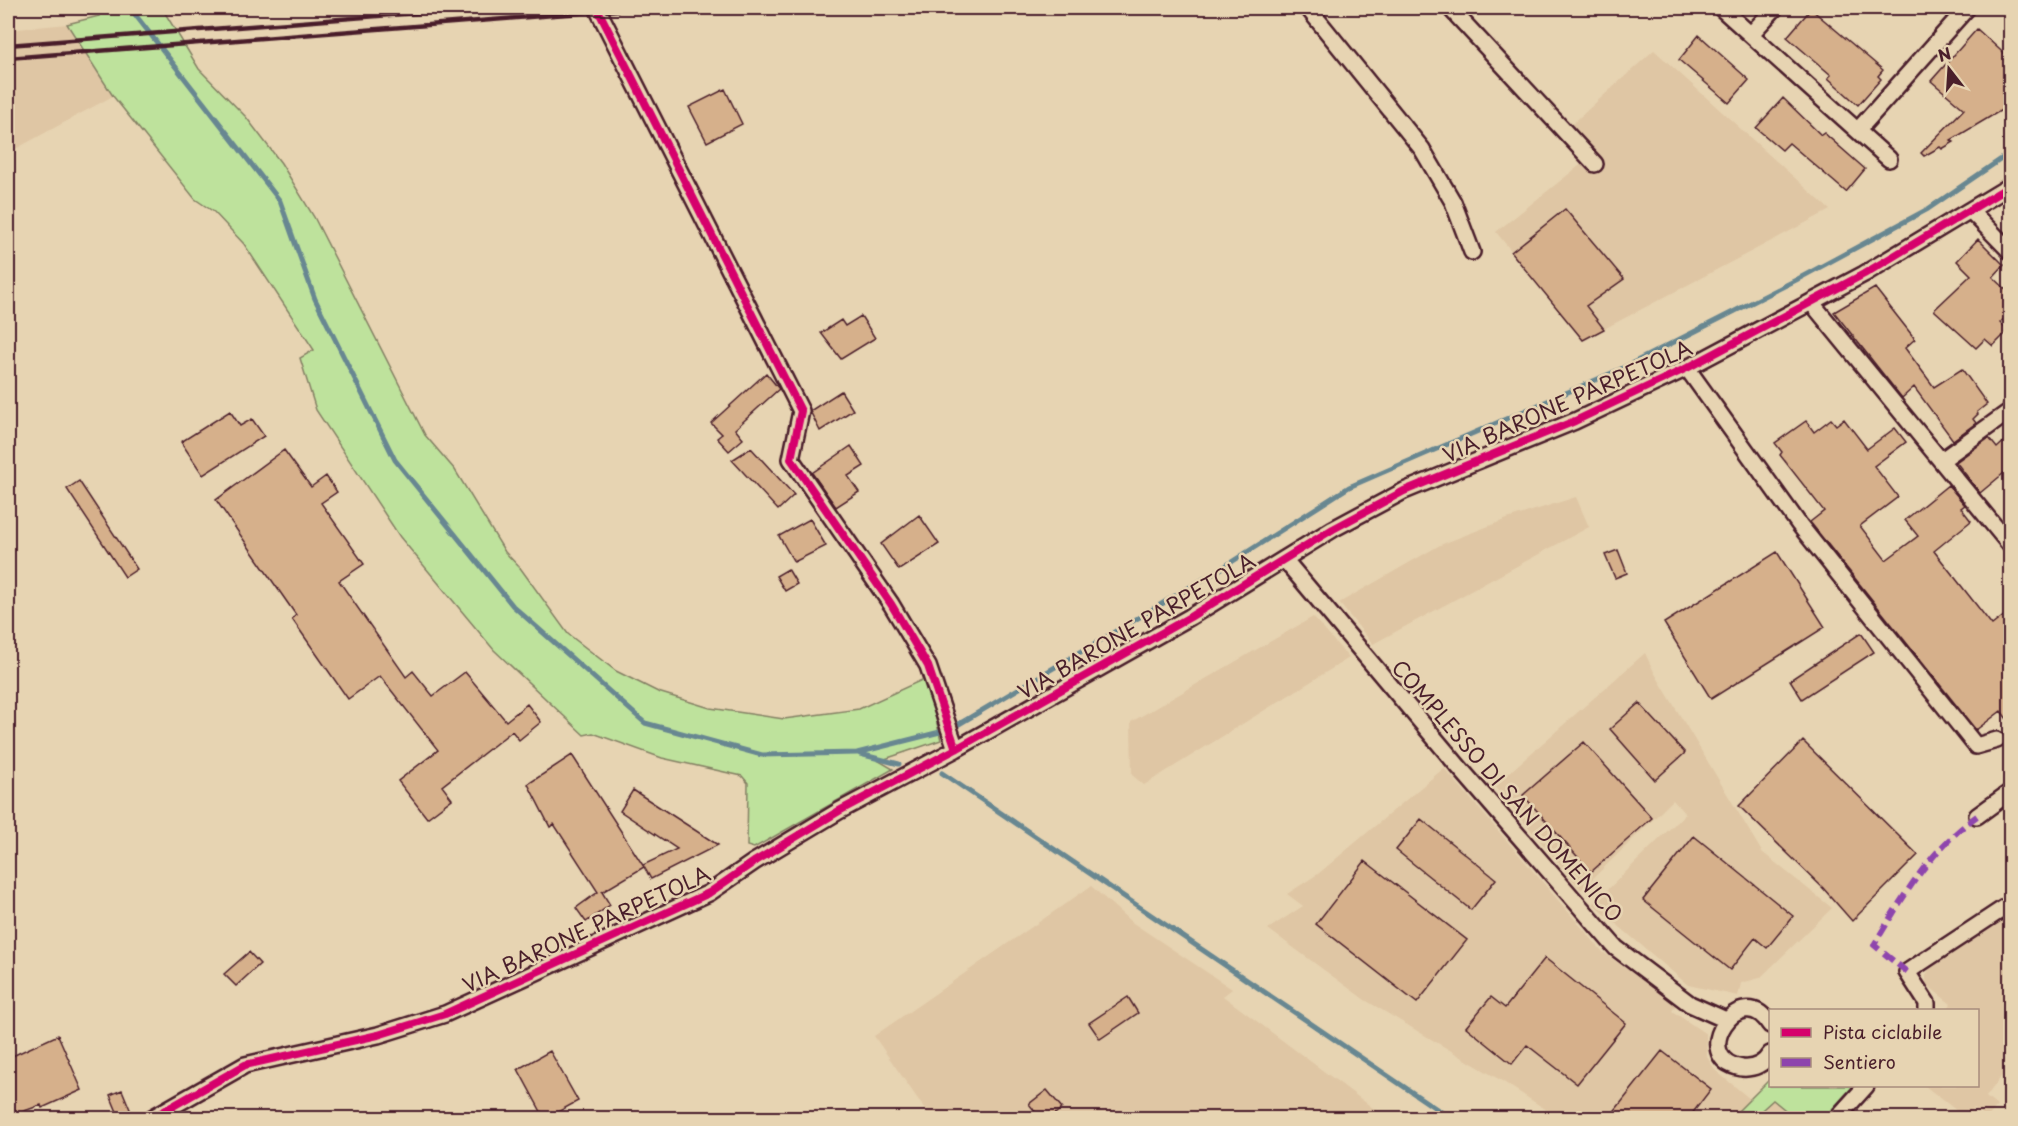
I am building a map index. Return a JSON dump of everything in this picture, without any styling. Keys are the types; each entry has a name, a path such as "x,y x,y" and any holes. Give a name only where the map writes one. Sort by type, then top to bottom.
{"street":[{"path":"597,8 801,411 791,459 891,604 928,666 956,749"},
{"path":"1308,8 1422,149 1453,202 1472,252"},
{"path":"1450,8 1595,164"},
{"path":"1721,8 1859,129 1889,159"},
{"path":"1751,34 1774,8"},
{"path":"1859,129 1967,8"},
{"name":"VIA BARONE PARPETOLA","path":"152,1119 245,1065 378,1035 445,1014 709,892 753,862 830,817 1190,617 1284,559 1404,491 1575,421 1687,368 1811,302 2010,186"},
{"path":"1970,210 2010,251"},
{"path":"1811,302 2010,545"},
{"path":"1687,368 1798,522 1976,746 1997,740"},
{"path":"1942,460 2010,411"},
{"name":"COMPLESSO DI SAN DOMENICO","path":"1284,559 1616,948 1690,1004 1726,1020"},
{"path":"1977,816 2010,792"},
{"path":"1927,1009 1927,1003 1907,972 2010,904"},
{"path":"1769,1024 1761,1014 1741,1011 1726,1020 1718,1036 1721,1054 1727,1060 1743,1068 1762,1063 1769,1055"},
{"path":"1843,1116 1865,1087"}],"shaded area":[{"path":"67,24 113,96 8,153 8,30"},
{"path":"1654,50 1830,210 1583,340 1496,232 1584,162 1560,135"},
{"path":"1576,497 1589,527 1373,644 1339,603 1440,545 1507,519"},
{"path":"1313,617 1349,658 1144,785 1132,775 1131,722"},
{"path":"1645,653 1654,672 1762,852 1832,908 1760,978 1741,983 1738,996 1688,985 1593,904 1685,814 1673,800 1581,890 1494,786"},
{"path":"1444,768 1603,952 1676,1005 1672,1011 1706,1034 1707,1057 1716,1071 1750,1099 1731,1118 1559,1118 1502,1081 1365,1000 1268,929 1303,906 1287,894 1318,874"},
{"path":"1091,886 1130,921 1232,989 1223,996 1385,1117 931,1118 874,1036"},
{"path":"2010,913 2010,1046 2006,1049 2010,1052 2010,1065 1986,1097 1997,1106 1987,1118 1974,1108 1966,1118 1926,1087 1979,1087 1979,1009 1947,1009 1951,1004 1926,984 1926,976 1931,965"},
{"path":"1773,1100 1795,1118 1753,1118"}],"green space":[{"path":"95,8 162,8 199,69 246,117 281,163 314,217 425,435 455,470 505,552 521,569 568,634 616,671 658,692 710,708 784,719 859,709 926,678 941,740 879,761 893,769 754,848 747,846 748,783 742,776 662,758 593,733 584,735 494,650 400,537 316,410 300,358 314,350 244,244 214,212 195,199 113,96 67,24 99,16"},
{"path":"1769,1080 1769,1087 1852,1087 1824,1118 1795,1118 1773,1100 1753,1118 1731,1118"}],"building":[{"path":"1811,9 1883,70 1878,76 1881,79 1858,105 1828,78 1831,75 1787,37"},
{"path":"1977,29 2010,59 2010,105 1951,140 1954,142 1924,156 1921,153 1964,109 1931,81"},
{"path":"1699,35 1749,80 1729,103 1679,60"},
{"path":"725,89 742,124 707,142 689,107"},
{"path":"1783,98 1821,135 1824,133 1865,169 1846,192 1789,143 1782,150 1756,128"},
{"path":"1565,209 1624,279 1586,306 1604,329 1583,340 1511,252"},
{"path":"1978,239 2004,265 1993,277 2010,293 2010,312 2000,323 2008,331 1993,346 1985,339 1976,348 1934,310 1971,275 1957,261"},
{"path":"1875,288 1915,339 1905,348 1934,387 1962,369 1987,404 1977,412 1978,414 1973,419 1976,423 1953,440 1914,387 1902,398 1834,312"},
{"path":"861,316 875,338 841,359 821,333 841,320 845,326"},
{"path":"766,373 779,389 735,429 743,439 729,451 717,438 722,434 711,423"},
{"path":"841,391 853,410 820,431 810,411"},
{"path":"230,411 240,426 252,419 264,436 203,475 181,442"},
{"path":"1831,419 1836,425 1844,419 1867,449 1895,428 1906,442 1874,466 1898,497 1860,526 1886,560 1918,536 1905,520 1948,485 1965,505 1961,508 1971,521 1934,551 1992,625 2010,611 2010,723 2001,711 1976,730 1810,522 1824,511 1780,455 1782,452 1775,443 1806,421 1814,432"},
{"path":"2010,436 2010,468 1980,493 1956,462 1989,438 1997,448"},
{"path":"851,446 864,466 848,476 859,492 836,507 812,473"},
{"path":"751,448 794,495 778,510 732,460"},
{"path":"284,450 311,487 326,476 337,492 321,503 364,564 339,581 406,677 413,671 433,696 465,672 506,721 527,704 541,722 519,740 512,731 442,786 452,799 427,818 398,781 438,750 380,676 348,699 292,619 296,615 216,500"},
{"path":"79,481 137,569 125,577 67,489"},
{"path":"919,515 939,544 899,570 881,544"},
{"path":"810,519 826,546 794,562 779,536"},
{"path":"1618,550 1627,573 1615,578 1605,555"},
{"path":"1777,552 1825,627 1711,699 1664,623"},
{"path":"788,569 797,584 785,591 776,576"},
{"path":"1861,633 1874,652 1802,699 1790,680"},
{"path":"1639,703 1685,753 1655,780 1610,729"},
{"path":"1803,741 1918,855 1852,921 1823,888 1739,806"},
{"path":"1584,742 1652,818 1591,872 1523,795"},
{"path":"572,755 644,867 602,892 610,905 586,922 576,908 598,892 554,824 550,827 528,784"},
{"path":"633,790 718,845 651,879 643,865 677,849 620,811"},
{"path":"1421,819 1496,879 1471,910 1396,850"},
{"path":"1694,836 1793,916 1767,948 1755,938 1730,970 1643,900"},
{"path":"1365,861 1467,940 1417,1003 1316,924"},
{"path":"249,952 260,964 236,986 224,974"},
{"path":"1545,958 1626,1023 1577,1084 1527,1045 1512,1064 1466,1027 1491,997 1505,1008"},
{"path":"1128,997 1138,1013 1100,1039 1089,1023"},
{"path":"58,1035 82,1090 42,1108 41,1105 8,1117 8,1058"},
{"path":"550,1051 578,1101 545,1119 518,1069"},
{"path":"1662,1051 1711,1089 1688,1119 1608,1119"},
{"path":"122,1090 134,1119 120,1119 110,1095"},
{"path":"1047,1090 1062,1108 1049,1119 1041,1119 1029,1104"}],"waterway":[{"path":"130,8 280,201 315,299 395,460 513,606 645,723 762,755 857,753 940,732"},
{"path":"954,727 1219,570 1349,487 1621,369 1796,280 1928,209 2010,153"},
{"path":"860,754 899,764"},
{"path":"942,773 1450,1118"}],"railway":[{"path":"8,45 480,8"},
{"path":"8,58 643,8"}],"marked path":[{"path":"1907,972 1874,945 1907,891 1931,859 1977,816"}],"cycle path":[{"path":"597,8 801,411 791,459 891,604 928,666 956,749"},
{"path":"152,1118 245,1065 378,1035 445,1014 709,893 754,862 839,811 956,749 1190,617 1333,529 1404,491 1575,421 1687,368 1864,274 2010,186"}]}
